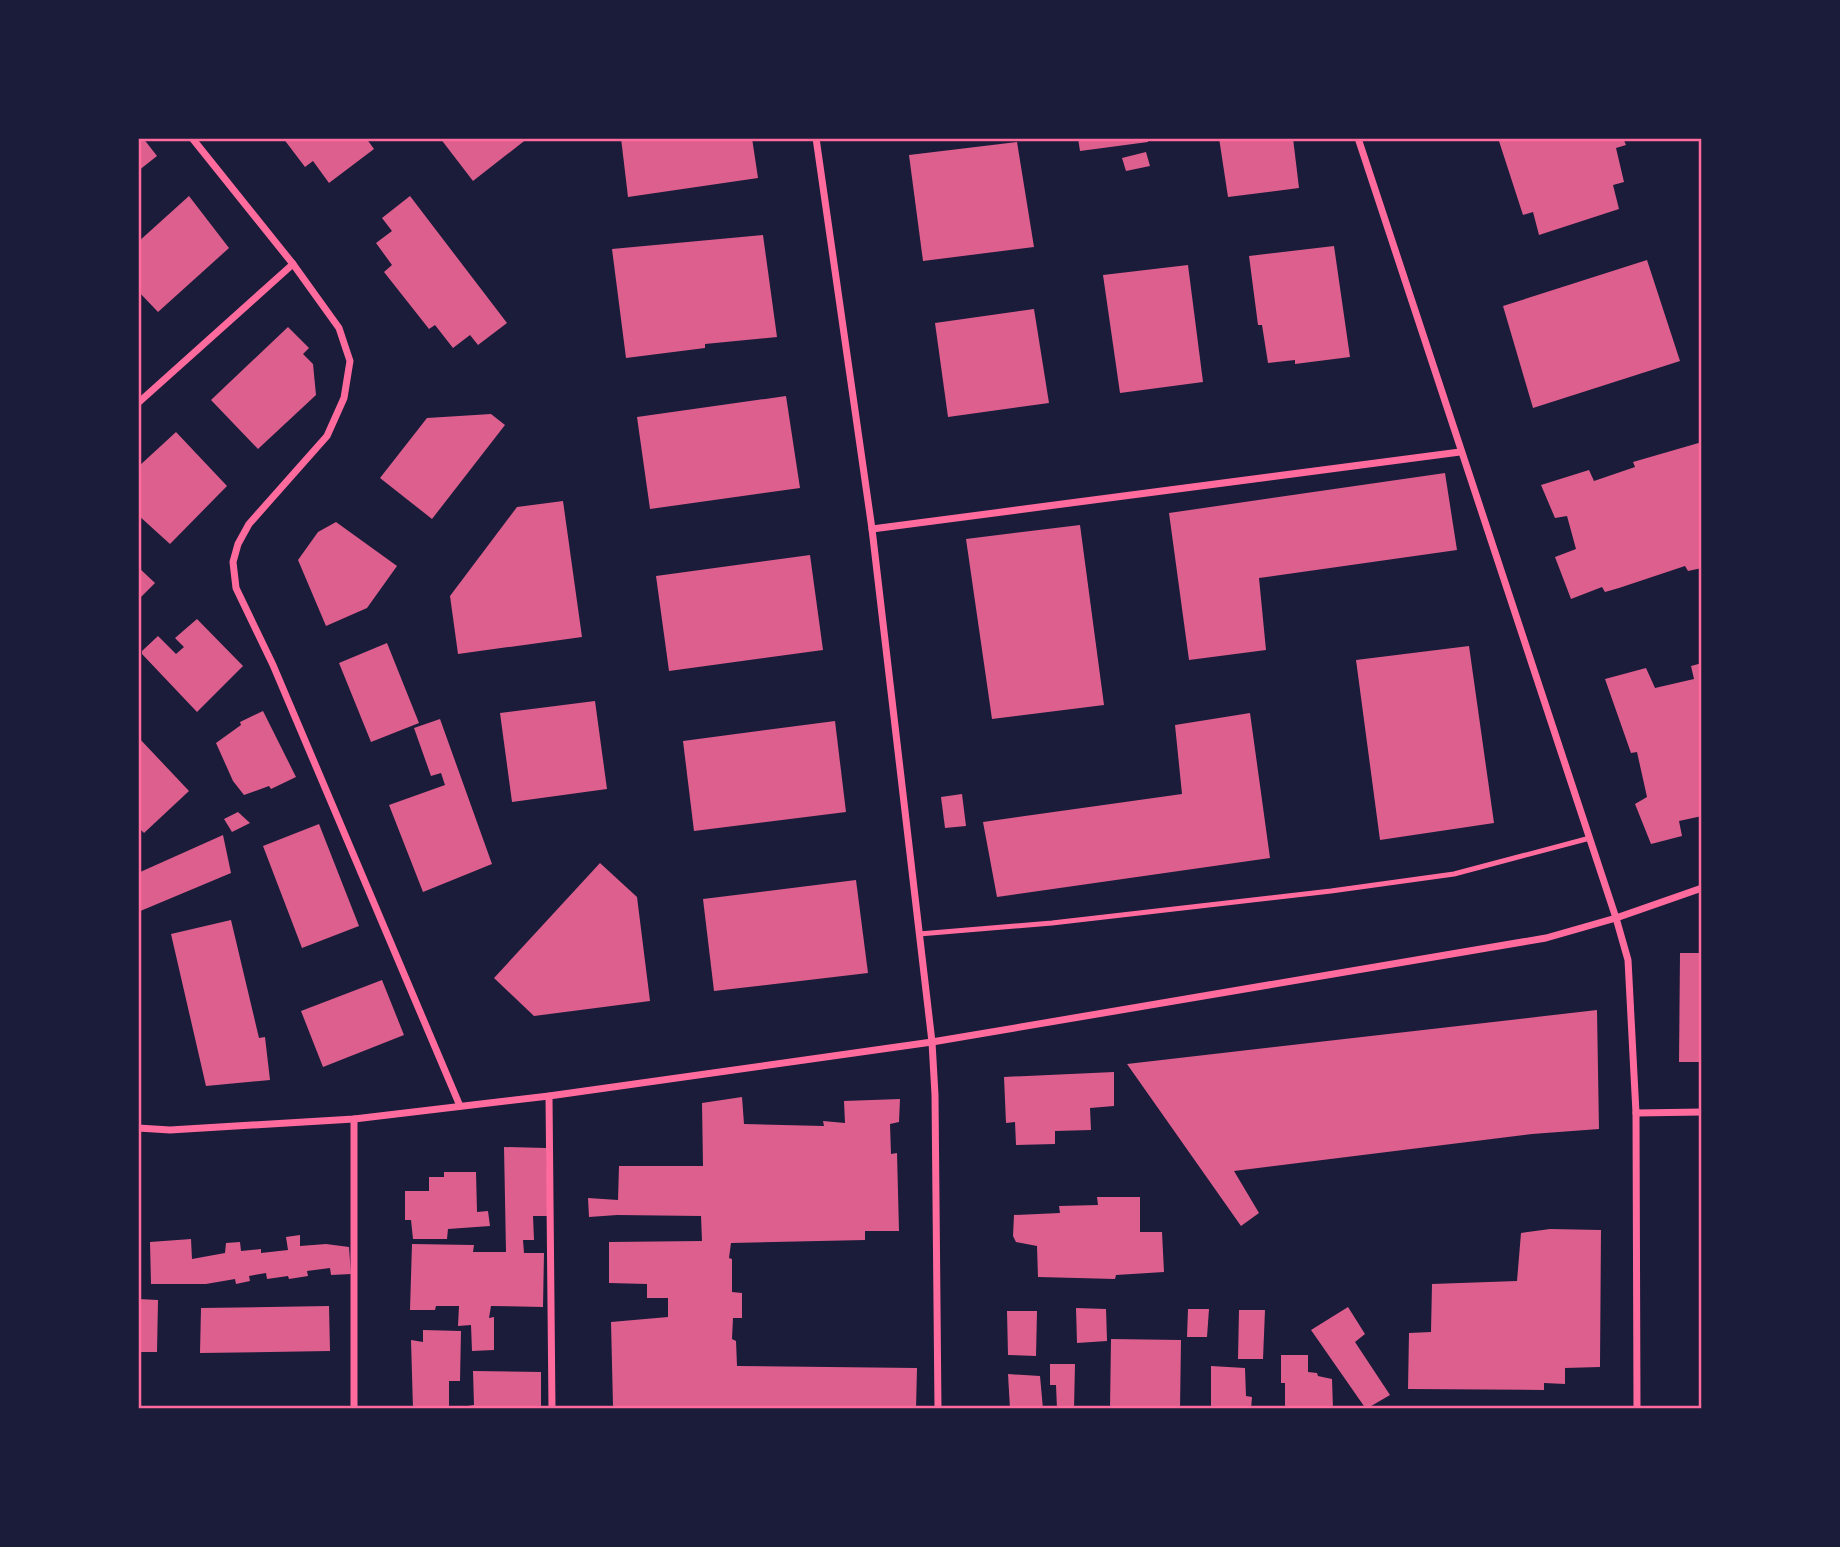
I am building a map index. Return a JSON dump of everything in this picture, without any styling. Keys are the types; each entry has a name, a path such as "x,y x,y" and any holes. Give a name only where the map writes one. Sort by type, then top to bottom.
{"street":[{"path":"192,138 293,264 339,328 350,361 344,398 327,436 249,524 238,544 233,562 236,588 273,665 460,1106"},
{"path":"816,138 872,529 932,1042 935,1095 938,1409"},
{"path":"1358,138 1628,960 1636,1113 1637,1409"},
{"path":"138,403 293,264"},
{"path":"872,529 1460,452"},
{"path":"138,1128 170,1130 354,1119 549,1096 932,1042 1546,938 1616,918 1702,888"},
{"path":"549,1096 552,1409"},
{"path":"1636,1113 1702,1112"},
{"path":"354,1119 354,1409"}],"lane":[{"path":"919,934 1052,923 1454,874 1590,838"}],"building":[{"path":"138,138 143,138 157,156 138,171"},
{"path":"283,138 366,138 374,149 329,183 313,161 305,167"},
{"path":"440,138 528,138 473,181"},
{"path":"621,138 752,138 758,178 628,197"},
{"path":"1078,138 1148,138 1148,142 1080,151"},
{"path":"1219,138 1293,138 1299,188 1228,197"},
{"path":"1498,138 1623,138 1626,145 1616,148 1624,182 1613,185 1619,209 1539,235 1533,212 1523,215"},
{"path":"1017,142 1034,247 923,261 909,155"},
{"path":"1146,152 1150,166 1126,171 1122,158"},
{"path":"189,196 229,248 158,312 138,291 138,242"},
{"path":"410,196 507,323 478,345 470,335 453,348 435,325 429,329 384,272 392,265 376,243 392,231 382,218"},
{"path":"763,235 777,337 705,344 705,348 626,358 612,249"},
{"path":"1334,246 1350,357 1295,364 1295,360 1268,363 1262,325 1258,325 1249,256"},
{"path":"1647,260 1680,361 1533,408 1503,306"},
{"path":"1188,265 1203,382 1120,393 1103,275"},
{"path":"1034,309 1049,403 948,417 935,323"},
{"path":"288,327 309,348 303,354 313,364 316,395 258,449 211,400"},
{"path":"786,396 800,488 650,509 637,417"},
{"path":"491,414 505,425 432,519 380,478 427,418"},
{"path":"176,432 227,486 170,544 138,515 138,467"},
{"path":"1702,442 1702,492 1699,493 1702,500 1702,568 1688,571 1685,566 1605,592 1602,587 1571,599 1555,557 1576,549 1567,516 1555,518 1541,485 1589,470 1594,481 1635,467 1633,462"},
{"path":"1445,473 1457,550 1259,578 1266,650 1189,660 1169,513"},
{"path":"563,501 582,637 458,654 450,596 517,507"},
{"path":"336,522 397,566 367,608 326,626 298,560 318,532"},
{"path":"1080,525 1104,705 992,719 966,539"},
{"path":"810,555 823,650 669,671 656,576"},
{"path":"138,567 155,583 138,600"},
{"path":"197,619 243,666 197,712 142,651 158,636 176,654 184,647 175,638"},
{"path":"387,643 419,723 371,742 339,663"},
{"path":"1469,646 1494,823 1380,840 1356,660"},
{"path":"1702,663 1702,816 1679,821 1682,836 1651,844 1635,804 1647,797 1637,752 1631,753 1605,679 1646,668 1655,688 1694,679 1691,666"},
{"path":"595,701 607,789 512,802 500,713"},
{"path":"263,711 296,777 271,789 269,786 244,795 233,781 216,743 241,725 240,722"},
{"path":"1250,713 1270,858 997,897 983,822 1182,794 1175,725"},
{"path":"440,719 492,864 423,892 389,805 445,785 441,773 431,776 414,728"},
{"path":"835,721 846,812 694,831 683,741"},
{"path":"138,737 189,791 144,833 138,827"},
{"path":"962,794 966,826 945,828 941,797"},
{"path":"238,812 250,823 232,832 224,819"},
{"path":"319,824 359,926 302,948 263,846"},
{"path":"223,835 231,873 138,912 138,873"},
{"path":"600,863 637,897 650,1001 534,1016 494,978"},
{"path":"856,880 868,973 714,991 703,899"},
{"path":"231,920 259,1038 265,1037 270,1080 206,1086 171,934"},
{"path":"1680,953 1702,953 1702,1062 1679,1062"},
{"path":"382,980 404,1035 323,1067 301,1011"},
{"path":"1597,1010 1599,1129 1532,1134 1234,1171 1259,1213 1241,1226 1127,1064"},
{"path":"1114,1072 1114,1106 1090,1108 1091,1130 1055,1131 1055,1144 1016,1145 1015,1122 1006,1123 1004,1077"},
{"path":"742,1097 744,1124 824,1126 823,1121 845,1123 844,1101 900,1099 899,1122 890,1124 891,1154 897,1153 899,1231 865,1231 865,1240 731,1243 729,1258 732,1259 732,1292 742,1293 742,1318 733,1318 732,1339 736,1341 737,1366 917,1368 916,1409 672,1409 655,1406 613,1406 611,1322 668,1317 668,1298 647,1298 647,1284 609,1283 609,1242 702,1241 701,1216 589,1217 588,1198 618,1200 619,1166 703,1166 702,1103"},
{"path":"504,1147 546,1148 549,1216 533,1216 534,1240 523,1240 524,1253 544,1253 543,1307 491,1306 489,1318 494,1317 494,1350 472,1351 471,1325 458,1326 459,1306 410,1310 412,1244 474,1245 473,1252 506,1252"},
{"path":"444,1172 476,1172 477,1212 488,1211 490,1226 448,1229 447,1239 413,1239 411,1220 405,1220 405,1191 429,1191 429,1177 444,1177"},
{"path":"1097,1197 1140,1197 1140,1232 1162,1232 1164,1272 1116,1275 1115,1279 1038,1277 1037,1246 1016,1242 1013,1236 1014,1215 1060,1213 1059,1206 1098,1205"},
{"path":"1550,1229 1601,1230 1600,1367 1565,1368 1565,1384 1544,1383 1544,1390 1408,1389 1409,1333 1431,1332 1432,1284 1517,1281 1521,1233"},
{"path":"300,1235 300,1246 326,1244 349,1247 351,1274 331,1275 330,1268 307,1271 308,1276 289,1279 288,1276 267,1279 266,1273 249,1276 250,1281 236,1284 235,1279 206,1284 151,1284 150,1242 191,1239 192,1259 225,1253 226,1243 240,1242 241,1251 261,1249 261,1253 288,1250 286,1237"},
{"path":"138,1299 158,1300 157,1352 138,1352"},
{"path":"329,1306 330,1351 200,1353 201,1308"},
{"path":"1348,1307 1365,1334 1355,1342 1390,1395 1366,1409 1311,1330"},
{"path":"1076,1308 1106,1309 1107,1341 1077,1343"},
{"path":"1188,1309 1209,1309 1207,1337 1187,1337"},
{"path":"1239,1310 1265,1310 1263,1359 1238,1359"},
{"path":"1007,1311 1037,1311 1036,1356 1008,1355"},
{"path":"423,1330 461,1331 460,1381 449,1381 449,1409 413,1409 411,1340 423,1342"},
{"path":"1111,1339 1181,1340 1180,1409 1110,1409"},
{"path":"1281,1355 1308,1355 1308,1372 1332,1379 1333,1409 1285,1409"},
{"path":"1050,1364 1075,1364 1074,1409 1057,1409 1056,1385 1050,1385"},
{"path":"1211,1366 1245,1368 1246,1396 1252,1397 1251,1409 1211,1409"},
{"path":"473,1371 541,1372 541,1406 521,1409 468,1409 468,1406 474,1405"},
{"path":"1008,1374 1040,1376 1043,1409 1010,1409"}]}
